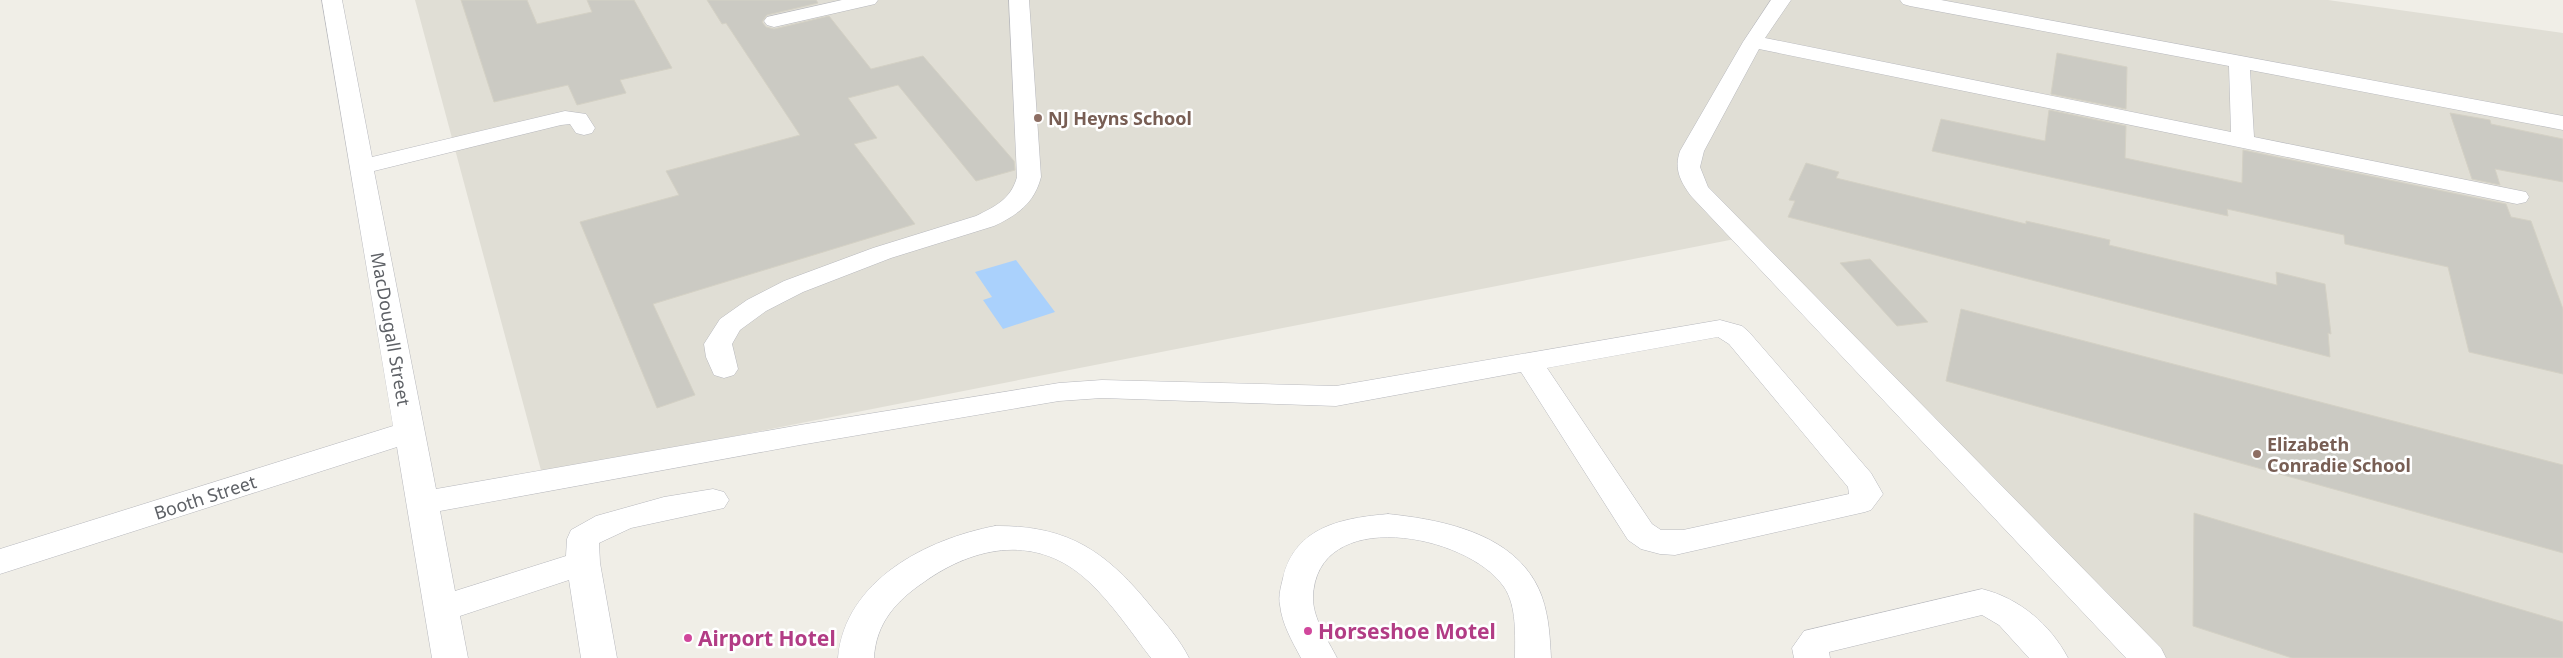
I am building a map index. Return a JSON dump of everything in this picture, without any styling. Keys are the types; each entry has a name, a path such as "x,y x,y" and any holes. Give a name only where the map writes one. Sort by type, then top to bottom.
{"street":[{"name":"MacDougall Street","path":"332,0 450,658"},
{"path":"774,21 868,0"},
{"path":"724,370 719,352 720,338 739,318 771,296 810,278 985,221 1019,201 1025,193 1029,177 1019,0"},
{"path":"1781,0 1753,42 1688,160 1688,169 1699,190 1774,271 2148,658"},
{"path":"1910,0 2563,123"},
{"path":"1753,42 2517,196"},
{"path":"2239,62 2243,142"},
{"path":"361,167 561,118 581,120 584,128"},
{"path":"422,503 800,435 1059,392 1102,389 1336,396 1714,328 1727,329 1745,344 1860,481 1867,494 1860,502 1854,504 1698,539 1673,543 1650,540 1640,532 1529,362"},
{"name":"Booth Street","path":"0,562 409,432"},
{"path":"599,658 584,563 582,542 587,534 596,528 617,520 714,500"},
{"path":"1319,658 1302,624 1296,599 1298,580 1306,558 1323,542 1336,534 1373,526 1398,526 1445,533 1465,541 1503,564 1516,578 1531,615 1533,658"},
{"path":"856,658 860,634 867,616 876,604 905,577 923,563 966,542 1007,537 1051,544 1089,563 1142,620 1171,658"},
{"path":"441,609 584,563"},
{"path":"1812,658 1810,648 1817,641 1982,602 2000,607 2012,616 2050,658"}],"shaded area":[{"path":"415,0 2328,0 2563,33 2563,658 2143,658 1745,237 542,474"}],"water":[{"path":"1016,260 1055,312 1003,329 983,300 992,297 975,272"}],"building":[{"path":"461,0 527,0 537,24 592,12 587,0 634,0 672,68 620,80 626,93 577,105 568,85 494,102"},
{"path":"707,0 816,0 818,3 767,15 762,22 766,27 774,29 829,16 871,69 923,56 1014,161 1015,170 976,181 898,85 848,98 877,138 854,144 915,224 653,304 695,395 657,408 580,222 679,195 666,171 800,135 726,23 722,24"},
{"path":"2057,53 2127,67 2126,109 2051,94"},
{"path":"2049,110 2126,126 2125,158 2242,183 2243,150 2506,204 2511,217 2531,221 2563,309 2563,374 2469,352 2448,267 2345,244 2344,235 2227,209 2228,216 1932,151 1941,119 2045,141"},
{"path":"2450,113 2490,120 2491,124 2563,139 2563,182 2495,169 2500,185 2472,179"},
{"path":"1806,163 1839,172 1836,178 2026,224 2026,221 2110,240 2109,245 2277,285 2276,272 2325,284 2331,334 2328,333 2330,357 1788,217 1795,201 1789,200"},
{"path":"1870,259 1928,322 1897,326 1840,263"},
{"path":"1961,309 2563,465 2563,553 1946,381"},
{"path":"2194,513 2563,622 2563,658 2292,658 2193,626"}],"place":[{"name":"NJ Heyns School","path":"1038,118"},
{"name":"Elizabeth Conradie School","path":"2257,454"},
{"name":"Horseshoe Motel","path":"1308,631"},
{"name":"Airport Hotel","path":"688,638"}]}
